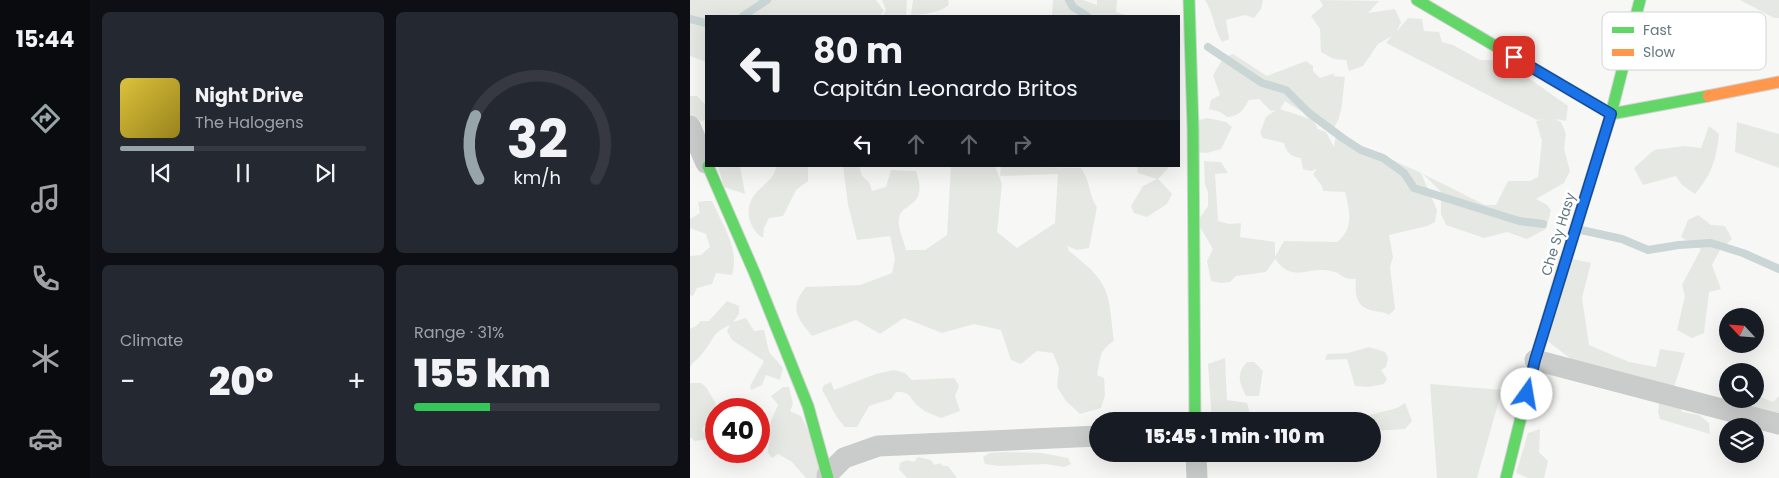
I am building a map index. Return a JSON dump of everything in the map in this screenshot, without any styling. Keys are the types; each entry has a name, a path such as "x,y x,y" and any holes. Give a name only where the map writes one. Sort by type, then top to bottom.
{"street":[{"path":"1189,0 1186,117 1195,412"},
{"path":"1417,0 1611,114 1779,82"},
{"name":"Che Sy Hasy","path":"1506,478 1535,360 1611,114 1622,70"},
{"path":"705,124 690,125 705,160"},
{"path":"708,167 755,274 808,406 827,477"},
{"path":"1535,360 1779,424"},
{"path":"827,477 844,458 878,446 1089,436"},
{"path":"1196,462 1197,478"}],"shaded area":[{"path":"690,0 876,0 884,11 881,15 705,15 705,62 690,56"},
{"path":"882,0 907,0 906,15 884,15 886,10"},
{"path":"913,0 948,0 949,4 937,11 911,15"},
{"path":"1053,0 1083,0 1097,5 1097,0 1117,0 1116,12 1125,15 1052,15"},
{"path":"1205,0 1263,1 1261,9 1254,18 1245,15 1226,20 1229,39 1222,42"},
{"path":"1320,0 1379,1 1368,13 1395,9 1401,22 1397,31 1408,18 1422,19 1424,31 1439,32 1442,42 1453,45 1480,60 1498,60 1523,74 1568,106 1566,121 1555,119 1561,122 1566,134 1564,149 1570,171 1564,183 1536,199 1547,205 1551,210 1546,229 1527,239 1507,232 1484,238 1446,225 1441,214 1441,192 1423,174 1485,205 1496,205 1508,181 1530,181 1538,177 1542,141 1536,121 1545,119 1537,120 1386,43 1392,36 1378,44 1363,66 1349,71 1346,60 1334,59 1321,52 1320,29 1311,16 1323,6"},
{"path":"1740,0 1779,0 1779,18 1774,18 1766,12"},
{"path":"1233,54 1267,76 1306,61 1313,66 1313,71 1320,78 1335,73 1333,76 1345,77 1341,112 1332,130 1285,101 1280,109 1313,120 1318,129 1326,132 1334,147 1336,134 1421,173 1437,210 1435,222 1427,226 1389,235 1393,257 1390,267 1395,309 1389,315 1368,309 1360,303 1356,295 1356,279 1347,278 1331,271 1288,271 1275,259 1266,272 1236,276 1230,282 1211,281 1207,261 1213,249 1197,222 1208,206 1204,161 1221,162 1228,173 1215,174 1218,221 1229,224 1241,223 1240,237 1275,242 1275,257 1284,241 1337,242 1346,231 1349,219 1345,192 1323,191 1322,186 1313,174 1317,169 1311,171 1303,169 1301,158 1290,153 1284,143 1263,138 1260,133 1266,117 1276,110 1271,111 1259,99 1249,100 1241,112 1227,117 1220,112 1209,109 1211,100 1220,95 1213,75 1224,57"},
{"path":"690,96 697,96 705,104 705,120 704,121 690,119"},
{"path":"1207,118 1226,122 1232,127 1221,149 1207,153 1191,152 1199,120"},
{"path":"1737,122 1779,134 1779,168 1735,152"},
{"path":"1709,126 1719,134 1716,152 1706,180 1695,194 1682,185 1676,176 1643,185 1634,168 1654,150 1684,146 1701,148"},
{"path":"718,167 740,167 745,194 724,187"},
{"path":"776,167 808,167 808,181 796,190 783,216 769,218 764,228 763,238 751,224 749,206 755,194 775,171"},
{"path":"843,167 859,167 862,176 869,182 872,191 886,187 891,170 916,171 919,183 917,198 901,213 899,222 906,250 925,250 947,235 951,167 995,167 1002,184 997,232 1017,248 1055,223 1058,174 1000,176 1001,167 1081,168 1097,207 1089,248 1077,250 1067,246 1069,251 1083,262 1100,281 1108,299 1114,341 1105,348 1100,359 1097,375 1104,378 1105,395 1101,408 1080,414 1066,401 1057,387 1059,368 1053,353 1037,351 1021,364 1011,360 1001,330 974,324 942,333 904,318 880,334 856,320 812,336 799,318 796,307 797,301 806,287 860,285 892,273 895,259 890,236 857,240 848,205"},
{"path":"1137,167 1169,167 1158,179 1172,194 1167,204 1147,217 1134,213 1131,206 1143,186 1157,179 1138,173"},
{"path":"712,201 725,228 732,246 734,265 732,275 716,273 712,284 697,288 693,296 690,295 690,256 701,255 710,247 706,234 690,228 690,219 700,213 698,202"},
{"path":"1698,215 1711,225 1725,226 1732,239 1720,250 1712,265 1721,289 1709,292 1704,333 1692,338 1677,330 1685,296 1682,285 1701,249 1681,237 1688,220"},
{"path":"1559,256 1591,263 1582,298 1589,345 1629,362 1656,367 1660,349 1685,353 1673,390 1575,362 1537,333"},
{"path":"727,301 739,306 739,314 733,322 746,318 754,331 764,330 769,352 783,368 780,380 766,375 762,385 751,390 750,386 764,361 732,340 727,331 730,325 716,334 690,367 690,329 701,321 709,321"},
{"path":"1369,347 1385,352 1388,358 1386,367 1381,370 1387,379 1384,384 1368,387 1355,386 1347,359 1325,360 1327,354 1348,353"},
{"path":"1225,358 1227,400 1247,403 1250,412 1211,412 1208,364"},
{"path":"1247,362 1254,362 1263,371 1259,396 1246,396 1242,386 1240,374"},
{"path":"894,370 905,373 912,380 954,378 959,386 955,396 960,411 941,418 920,408 907,394 896,392 891,399 869,406 857,427 845,427 835,414 822,390 824,385 831,382 834,390 876,374"},
{"path":"690,383 701,383 706,387 712,398 705,398 705,424 702,430 705,434 705,439 695,441 690,437"},
{"path":"1430,384 1502,390 1477,478 1437,478"},
{"path":"783,387 789,387 793,404 790,411 801,416 831,478 806,478 792,462 778,454 772,458 770,456 771,421 778,405 771,396"},
{"path":"1779,396 1779,421 1748,408 1764,408 1764,398 1773,402"},
{"path":"1405,403 1412,421 1405,429 1381,430 1381,412 1397,408"},
{"path":"1659,403 1679,405 1682,412 1699,415 1709,423 1710,434 1660,419 1658,412"},
{"path":"1540,429 1539,452 1548,461 1544,478 1528,478 1516,473 1528,433"},
{"path":"990,453 1042,453 1068,458 1071,464 1064,467 1046,464 1000,466 985,464 983,457"},
{"path":"918,457 931,460 934,465 940,463 943,466 948,466 957,478 907,478 899,469 900,463 907,460 914,462"}],"waterway":[{"path":"744,15 767,0"},
{"path":"1069,0 1073,7 1085,15"},
{"path":"690,19 705,23"},
{"path":"1208,47 1262,83 1286,90 1309,113 1344,139 1361,150 1383,158 1404,173 1414,188 1519,221 1543,224"},
{"path":"1581,230 1622,239 1648,250 1679,245 1711,243 1743,253 1779,269"}],"traffic: fast":[{"path":"1189,0 1193,128 1195,412"},
{"path":"1417,0 1611,114 1708,96"},
{"path":"1637,12 1640,0"},
{"path":"1506,478 1535,360 1611,114 1622,70"},
{"path":"708,167 755,274 808,406 828,478"}],"traffic: slow":[{"path":"1708,96 1779,82"}],"route":[{"path":"1514,57 1611,114 1535,360 1527,394"}]}
